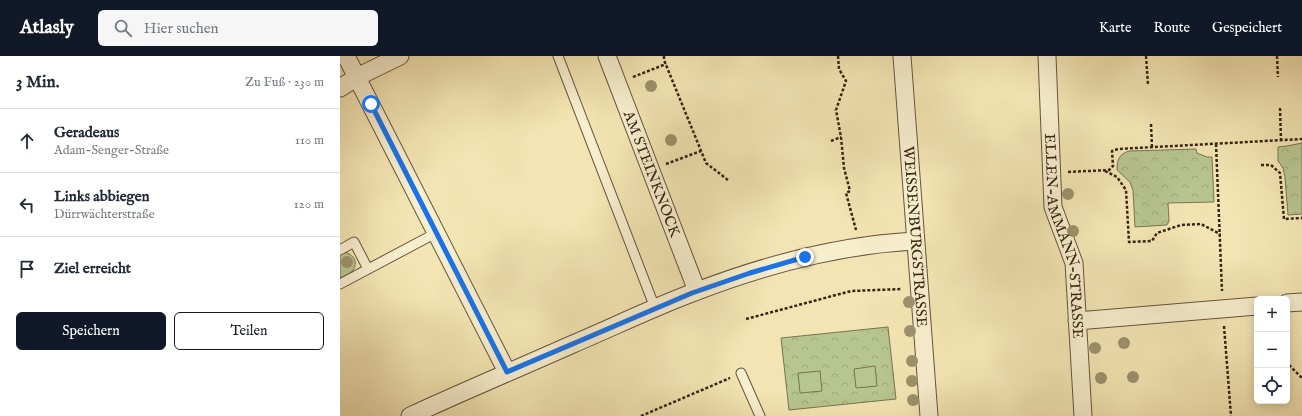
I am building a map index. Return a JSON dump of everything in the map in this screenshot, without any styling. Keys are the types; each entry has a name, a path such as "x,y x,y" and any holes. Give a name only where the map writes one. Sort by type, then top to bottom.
{"street":[{"path":"346,56 507,372"},
{"path":"340,88 357,77 400,56"},
{"name":"AM STEINKNOCK","path":"607,56 698,291"},
{"name":"WEISSENBURGSTRASSE","path":"902,56 929,416"},
{"name":"ELLEN-AMMANN-STRASSE","path":"1047,56 1053,208 1074,263 1083,416"},
{"path":"410,416 507,372 698,291 750,273 805,257 860,246 915,241"},
{"path":"1290,303 1302,302"},
{"path":"1078,321 1254,306"}],"lane":[{"path":"558,56 655,308"},
{"path":"340,284 436,233"},
{"path":"340,250 354,242 368,269"},
{"path":"742,373 760,416"}],"path":[{"path":"664,56 706,163 728,180"},
{"path":"838,56 839,69 846,81 836,110 841,137 844,168 850,191 846,193 860,246"},
{"path":"1146,56 1148,85"},
{"path":"1277,56 1278,77"},
{"path":"618,83 666,64"},
{"path":"1280,108 1281,140"},
{"path":"1151,124 1152,147"},
{"path":"831,141 841,137"},
{"path":"1052,173 1109,170 1113,166 1112,151 1118,149 1302,139"},
{"path":"1216,144 1222,309 1231,416"},
{"path":"651,170 701,151"},
{"path":"1261,165 1271,165 1280,173 1284,218 1302,218"},
{"path":"1105,171 1117,177 1126,190 1129,242 1152,241 1157,233 1186,224 1201,224 1220,234"},
{"path":"746,319 851,291 919,288"},
{"path":"1290,366 1302,378"},
{"path":"640,416 742,373"}],"green space":[{"path":"1302,143 1302,214 1288,215 1285,177 1283,168 1278,161 1278,147"},
{"path":"1196,149 1197,153 1207,157 1212,157 1214,202 1168,203 1169,221 1167,225 1135,227 1133,190 1130,182 1117,170 1117,163 1121,156 1129,151"},
{"path":"340,252 347,253 353,257 355,260 355,266 349,274 340,278"},
{"path":"888,327 896,399 789,410 781,338"},
{"path":"875,366 877,386 856,388 854,369"},
{"path":"820,371 822,391 800,393 798,373"}],"route":[{"path":"371,104 507,372 692,293 734,278 805,257"}]}
